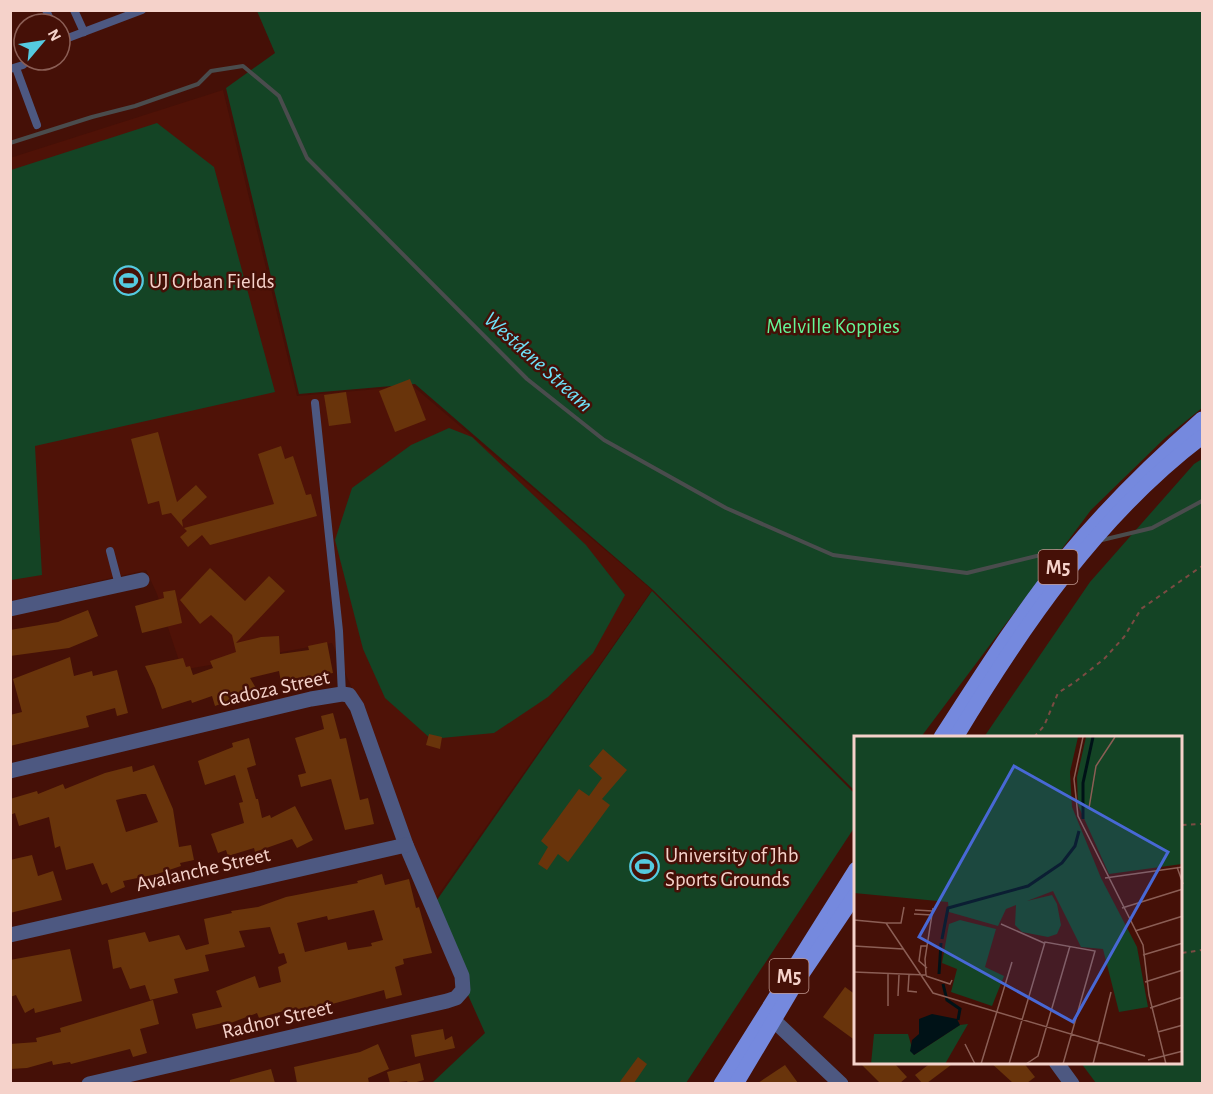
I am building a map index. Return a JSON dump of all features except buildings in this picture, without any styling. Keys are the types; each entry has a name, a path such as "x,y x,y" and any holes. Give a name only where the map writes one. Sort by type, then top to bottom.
{"main road":[{"name":"M5","path":"942,736 1020,619 1064,559 1123,493 1203,418"},
{"name":"M5","path":"957,736 1028,625 1089,546 1133,498 1203,437"},
{"name":"M5","path":"736,1083 769,1017 854,872"},
{"name":"M5","path":"722,1083 854,897"}],"street":[{"path":"10,609 142,580"},
{"name":"Cadoza Street","path":"10,771 311,699 349,695 357,707 406,845 464,983"},
{"name":"Avalanche Street","path":"10,935 406,845"},
{"name":"Radnor Street","path":"89,1083 447,1001 459,994 464,983"},
{"path":"769,1017 841,1083"},
{"path":"1058,1064 1072,1083"}],"lane":[{"path":"74,10 84,32"},
{"path":"72,36 142,10"},
{"path":"15,72 37,125"},
{"path":"315,403 338,616 342,694"},
{"path":"110,551 119,585"}],"path":[{"path":"1035,736 1044,726 1058,693 1104,659 1124,637 1141,609 1203,566"},
{"path":"1183,825 1203,824"},
{"path":"1183,953 1203,950"}],"shaded area":[{"path":"223,90 297,396 413,386 652,590 429,908 355,695 332,643 182,670 157,594 146,570 11,601 10,158"}],"green space":[{"name":"Melville Koppies","path":"257,11 1202,11 1202,408 1165,438 1091,510 922,736 854,736 854,790 653,590 415,384 299,394 226,88 275,53"},
{"name":"UJ Orban Fields","path":"157,123 214,167 275,392 35,446 42,575 11,580 11,170"},
{"path":"449,428 472,437 586,545 625,595 593,653 548,697 494,733 431,739 385,698 363,649 335,540 352,488 411,445"},
{"path":"1202,459 1202,1083 1096,1083 1082,1064 1183,1064 1183,736 985,736 1090,582 1194,464"},
{"name":"University of Jhb Sports Grounds","path":"652,591 854,793 854,828 686,1083 432,1083 485,1033 430,910"}],"waterway":[{"name":"Westdene Stream","path":"10,143 135,106 198,84 211,71 243,66 279,96 307,158 527,379 604,440 726,508 833,555 967,573 1057,551"},
{"name":"Westdene Stream","path":"1102,540 1152,528 1202,501"}],"place":[{"name":"UJ Orban Fields","path":"128,281"},
{"name":"University of Jhb Sports Grounds","path":"644,867"}]}
